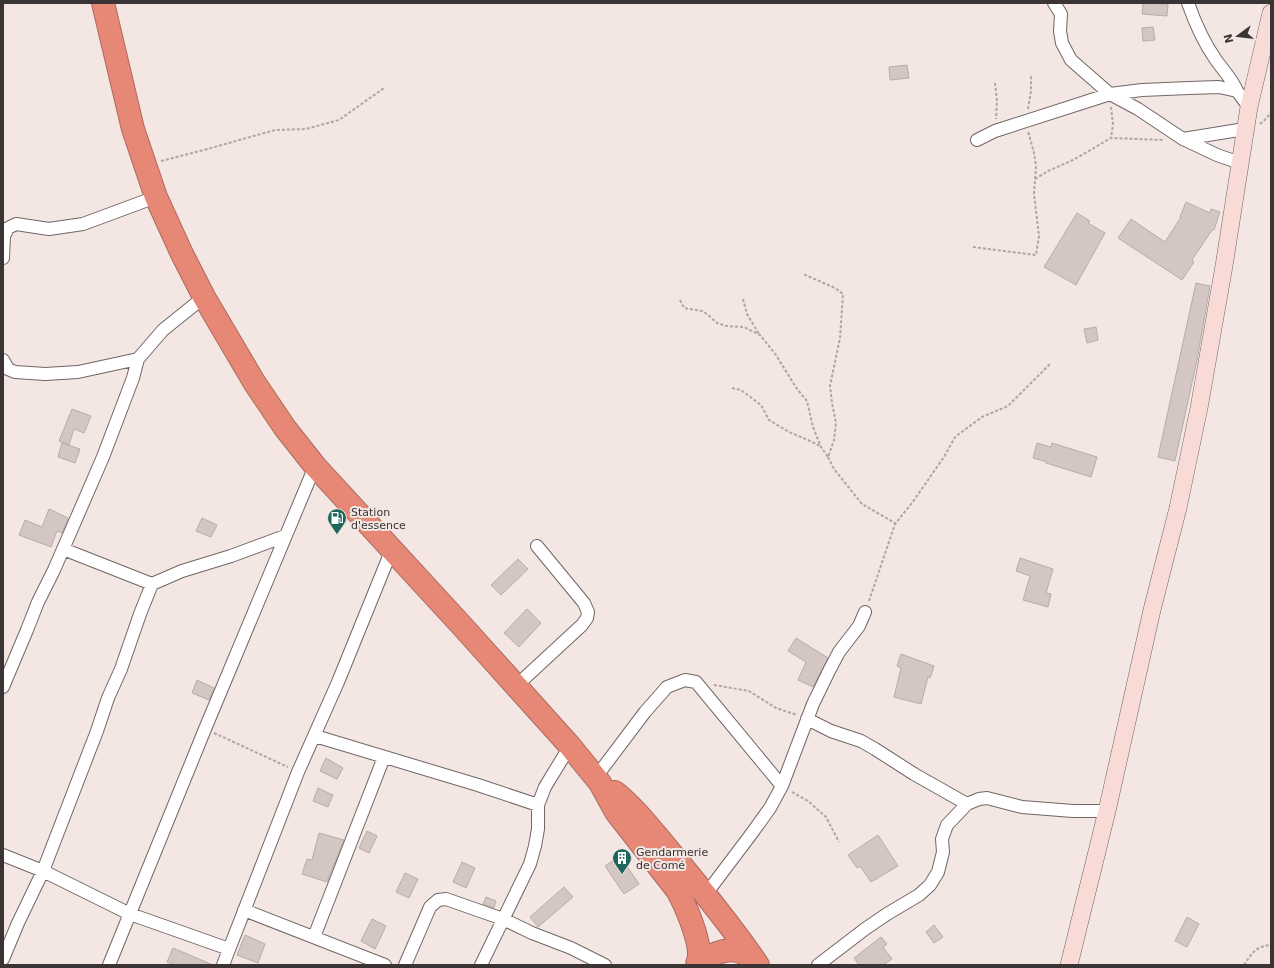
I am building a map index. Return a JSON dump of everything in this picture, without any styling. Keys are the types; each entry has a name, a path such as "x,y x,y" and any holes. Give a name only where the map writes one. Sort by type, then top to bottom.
{"highway":[{"path":"103,3 133,130 144,166 156,197 182,254 204,297 254,382 315,466 463,627 570,746 598,780 616,812 677,890 692,923 699,955 697,965"},
{"path":"598,780 623,799 663,843 706,894 741,940 757,965"},
{"path":"700,965 706,958 725,950 744,954 753,960 757,965"}],"street":[{"path":"1054,3 1063,9 1060,31 1062,43 1071,60 1110,94 1138,109 1183,139 1217,155 1240,163"},
{"path":"1188,3 1198,29 1216,59 1249,107"},
{"path":"1069,965 1152,610 1178,508 1199,408 1224,266 1249,107 1271,12"},
{"path":"976,140 995,131 1110,94 1142,90 1219,87 1237,91"},
{"path":"1183,139 1245,129"},
{"path":"3,258 4,236 8,228 16,224 49,229 83,224 156,197"},
{"path":"3,687 38,602 63,549 102,457 133,378 138,359 163,330 204,297"},
{"path":"3,360 8,369 15,372 45,374 78,372 138,359"},
{"path":"109,965 205,729 315,466"},
{"path":"63,549 152,584 182,571 231,556 286,536"},
{"path":"516,686 582,625 587,618 588,612 584,603 537,546"},
{"path":"223,965 298,772 315,736 392,549"},
{"path":"3,959 18,923 43,871 152,584"},
{"path":"706,894 770,808 782,786 807,719 829,671 839,652 859,626 865,612"},
{"path":"598,780 645,712 667,687 685,680 696,682 782,786"},
{"path":"807,719 831,731 875,748 914,774 967,804"},
{"path":"315,736 478,785 538,805"},
{"path":"481,965 530,864 534,852 538,829 538,805 545,787 570,746"},
{"path":"314,937 384,757"},
{"path":"818,965 876,922 919,895 930,885 938,872 943,852 942,839 946,825 967,804 979,799 987,798 1022,807 1073,811 1106,811"},
{"path":"3,855 43,871 130,914 229,949"},
{"path":"405,965 430,906 438,900 446,898 571,948 605,965"},
{"path":"244,910 385,965"}],"path":[{"path":"1031,76 1031,91"},
{"path":"994,83 997,101 995,131"},
{"path":"144,166 275,130 306,129 339,120 384,88"},
{"path":"1110,94 1113,124 1111,138"},
{"path":"1268,118 1271,112"},
{"path":"1035,179 1048,170 1073,160 1111,138 1160,140 1183,139"},
{"path":"973,248 1036,255 1039,236 1034,194 1036,166 1030,139"},
{"path":"803,274 835,288 843,294 840,338 830,386 836,423 834,440 828,457"},
{"path":"743,299 747,314 806,401 821,447 834,469 862,504 896,524"},
{"path":"680,300 684,308 702,311 717,323 726,326 744,327 760,335"},
{"path":"865,612 896,524 944,457 955,437 982,417 1008,406 1050,364"},
{"path":"732,388 741,390 761,405 769,420 789,432 821,447"},
{"path":"696,682 749,691 776,708 807,719"},
{"path":"205,729 298,772"},
{"path":"782,786 808,801 826,818 839,842"},
{"path":"1244,965 1251,954 1256,950 1262,946 1271,945"}],"building":[{"path":"1143,3 1168,4 1167,16 1142,14"},
{"path":"1153,27 1155,40 1143,41 1142,28"},
{"path":"907,65 909,78 890,80 889,67"},
{"path":"1186,202 1210,213 1211,209 1220,212 1214,230 1212,230 1192,260 1194,262 1182,280 1118,238 1131,219 1165,242 1181,217"},
{"path":"1077,213 1090,221 1088,223 1105,233 1076,285 1044,267"},
{"path":"1196,283 1210,286 1197,360 1175,461 1158,457"},
{"path":"1096,327 1098,340 1087,343 1084,329"},
{"path":"72,409 91,416 84,433 74,429 69,445 59,441"},
{"path":"62,443 80,449 75,463 58,457"},
{"path":"1037,443 1051,447 1052,443 1097,457 1091,477 1033,458"},
{"path":"49,509 68,518 62,533 57,531 51,547 19,535 25,520 42,527"},
{"path":"202,518 217,525 211,537 196,531"},
{"path":"1020,558 1053,569 1046,593 1051,594 1048,607 1023,600 1030,576 1016,571"},
{"path":"518,559 528,569 501,595 491,585"},
{"path":"527,609 541,623 519,647 504,633"},
{"path":"796,638 828,658 813,687 798,680 806,662 788,651"},
{"path":"901,654 934,666 930,678 928,677 921,704 894,697 901,668 897,666"},
{"path":"197,680 214,688 209,700 192,693"},
{"path":"326,758 343,768 337,779 320,771"},
{"path":"318,788 333,795 328,807 313,801"},
{"path":"367,831 377,836 369,853 359,848"},
{"path":"319,833 344,840 327,882 302,874 307,859 312,860"},
{"path":"878,835 898,866 871,882 860,866 857,868 848,855"},
{"name":"Gendarmerie de Comé","path":"620,856 639,884 624,894 605,866"},
{"path":"462,862 475,868 466,888 453,882"},
{"path":"405,873 418,879 409,898 396,892"},
{"path":"564,887 573,897 538,927 530,917"},
{"path":"486,897 496,901 494,908 483,904"},
{"path":"1187,917 1199,924 1187,947 1175,941"},
{"path":"372,919 386,926 375,949 361,941"},
{"path":"934,925 943,937 934,943 926,932"},
{"path":"245,935 265,944 258,963 237,955"},
{"path":"881,937 887,944 883,947 892,959 883,965 859,965 854,958"},
{"path":"173,948 213,965 175,965 167,962"}],"place":[{"name":"Station d'essence","path":"337,535"},
{"name":"Gendarmerie de Comé","path":"622,875"}]}
